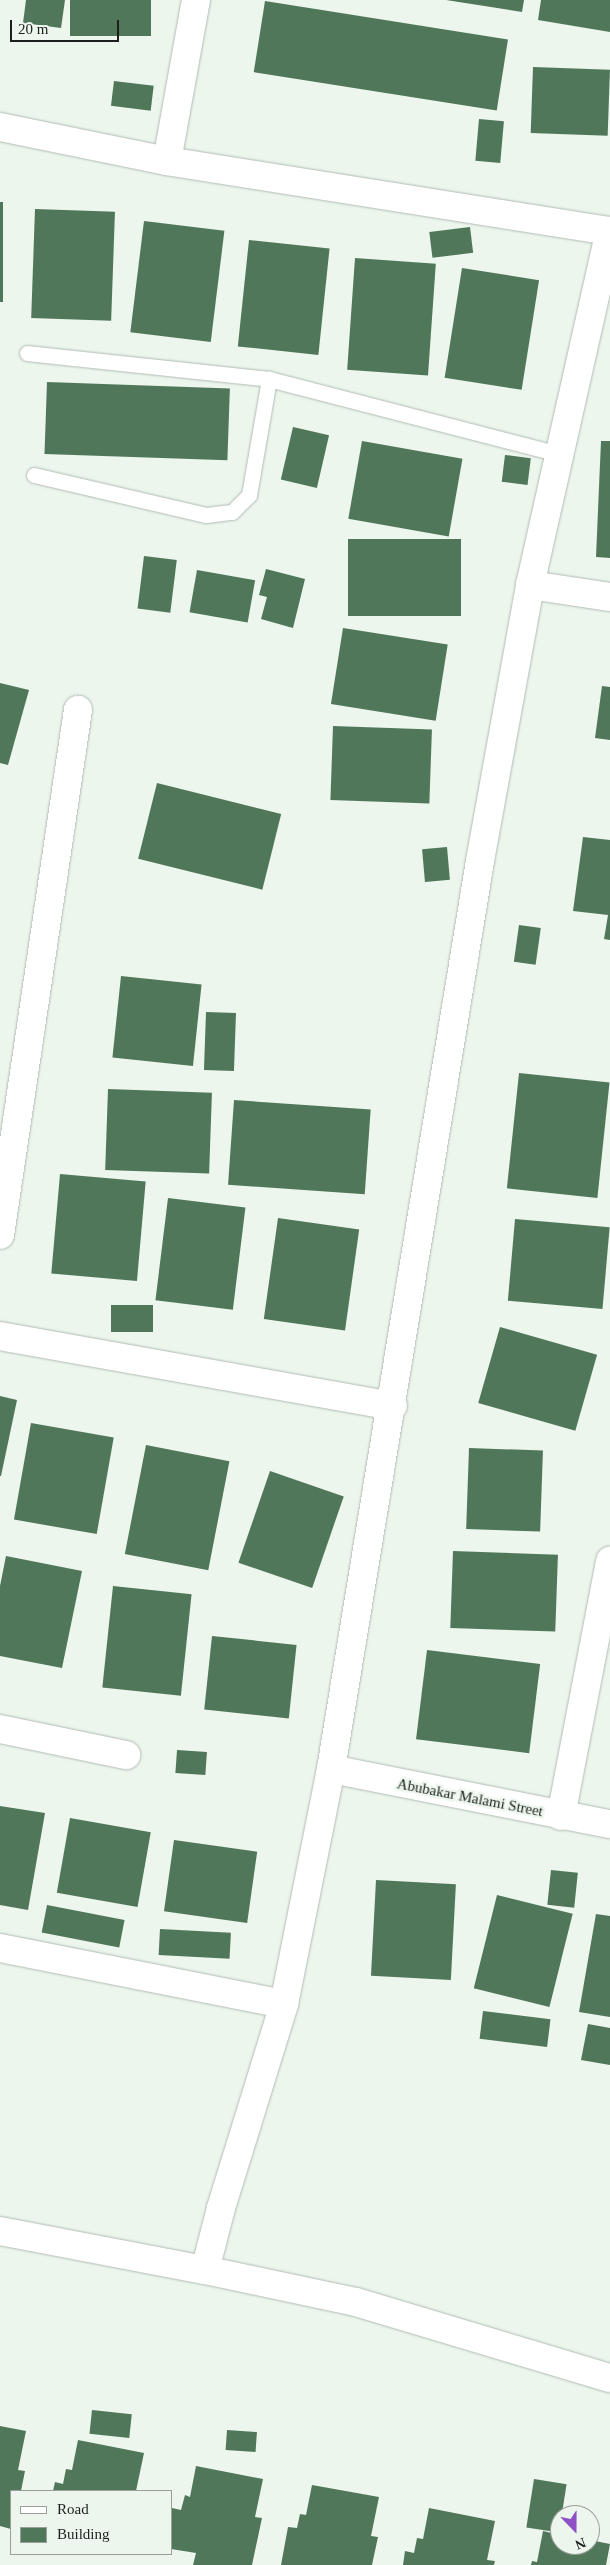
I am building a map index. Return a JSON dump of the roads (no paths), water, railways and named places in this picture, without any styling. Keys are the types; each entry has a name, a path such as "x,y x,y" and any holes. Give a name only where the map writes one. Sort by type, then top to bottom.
{"street":[{"path":"167,161 196,0"},
{"path":"0,127 167,161 610,231 530,585 480,861 393,1406 331,1769 284,2004 205,2270"},
{"path":"530,585 610,597"},
{"path":"0,1235 78,710"},
{"path":"0,1336 393,1406"},
{"path":"561,1816 610,1561"},
{"path":"0,1729 126,1755"},
{"name":"Abubakar Malami Street","path":"331,1769 561,1816 610,1824"},
{"path":"0,1948 284,2004"},
{"path":"0,2231 205,2270 356,2302 610,2378"}],"lane":[{"path":"27,353 269,379 560,454"},
{"path":"34,474 206,515 232,512 249,495 269,379"}]}
